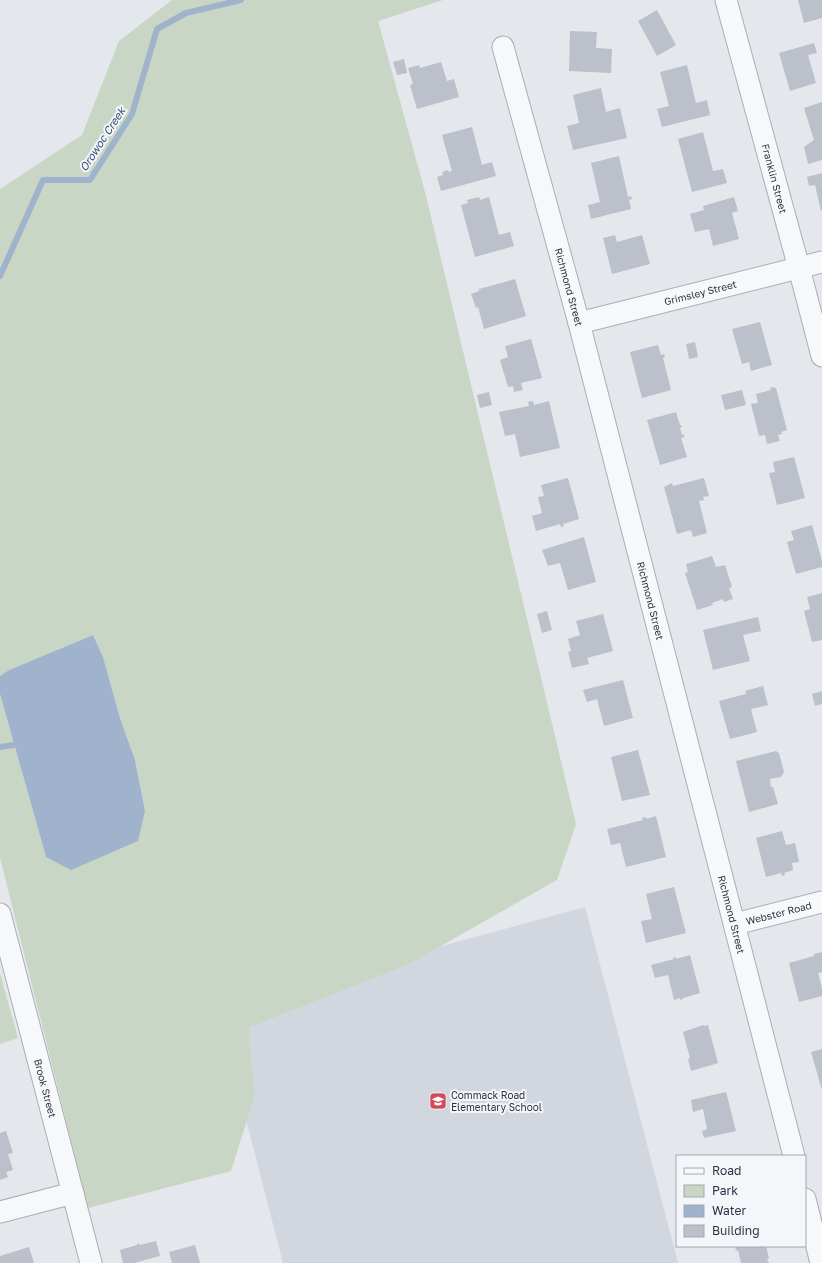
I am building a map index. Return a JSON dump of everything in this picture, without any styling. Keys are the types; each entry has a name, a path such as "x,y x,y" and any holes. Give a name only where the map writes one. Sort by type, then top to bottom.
{"street":[{"name":"Franklin Street","path":"726,0 822,356"},
{"name":"Richmond Street","path":"503,47 579,323 794,1155"},
{"name":"Grimsley Street","path":"579,323 822,262"},
{"name":"Webster Road","path":"735,924 822,902"},
{"name":"Brook Street","path":"0,914 91,1263"},
{"path":"0,1212 73,1193"},
{"path":"806,1204 821,1263"}],"shaded area":[{"name":"Commack Road Elementary School","path":"585,907 678,1263 283,1263 217,1007"}],"green space":[{"path":"172,0 443,0 378,21 425,192 576,824 557,880 411,963 250,1027 249,1044 255,1095 231,1171 88,1208 0,858 0,694 46,857 145,811 135,760 120,718 103,657 93,635 9,670 0,676 0,189 82,135 119,41"},
{"path":"0,973 18,1038 0,1044"}],"water":[{"path":"93,635 103,657 120,718 135,760 145,811 138,841 71,870 46,857 0,694 0,676 9,670"}],"building":[{"path":"798,0 822,0 822,18 804,23"},
{"path":"657,10 676,45 657,56 638,21"},
{"path":"570,31 597,32 596,48 612,49 611,73 569,71"},
{"path":"814,43 817,53 808,55 816,83 790,91 779,53"},
{"path":"404,59 407,73 397,75 393,62"},
{"path":"441,62 447,81 454,79 459,97 417,109 410,85 413,84 408,68 419,65 420,68"},
{"path":"687,65 696,103 707,100 710,115 662,127 657,109 669,106 660,72"},
{"path":"601,88 606,112 620,108 627,138 573,150 567,126 579,123 573,95"},
{"path":"822,102 822,160 808,164 804,147 814,140 804,108"},
{"path":"472,127 482,165 492,162 496,176 441,191 437,177 443,175 442,172 448,170 449,172 452,171 442,135"},
{"path":"703,132 713,171 723,169 727,183 692,192 678,139"},
{"path":"619,156 628,197 631,196 632,199 629,200 631,209 591,219 588,205 600,202 591,163"},
{"path":"822,173 821,211 815,185 809,186 807,177"},
{"path":"479,197 480,200 489,197 499,235 510,232 514,246 475,257 461,205 468,203 467,200"},
{"path":"734,197 738,211 732,213 739,239 713,246 709,229 695,232 690,214 704,210 703,206"},
{"path":"615,235 617,242 642,235 650,264 612,274 603,238"},
{"path":"515,279 526,316 484,329 478,307 476,308 471,294 479,291 479,289"},
{"path":"760,322 772,365 751,371 749,362 742,364 732,329"},
{"path":"531,339 542,378 521,383 523,390 514,392 513,386 508,387 500,360 508,357 505,346"},
{"path":"695,342 698,357 689,359 686,344"},
{"path":"658,345 661,355 664,354 665,357 663,358 671,390 642,398 630,352"},
{"path":"770,387 776,388 787,430 778,435 780,441 767,444 765,435 759,436 751,404 758,403 756,394 771,390"},
{"path":"742,390 746,405 725,410 721,395"},
{"path":"489,392 492,405 480,408 477,395"},
{"path":"533,401 534,405 549,401 560,448 520,457 515,434 505,436 499,412 529,406 528,402"},
{"path":"676,412 682,427 680,428 682,435 684,434 684,437 681,438 687,457 660,465 647,420"},
{"path":"794,457 805,498 777,505 769,473 775,472 773,462"},
{"path":"568,478 579,519 563,524 564,526 561,527 560,524 536,531 532,516 542,513 538,497 544,496 541,485"},
{"path":"704,478 709,496 703,497 704,500 699,501 707,533 693,537 691,530 677,534 664,487 672,483 673,486"},
{"path":"812,525 822,561 822,567 796,574 787,542 794,540 791,531"},
{"path":"584,537 596,582 568,590 560,563 548,566 542,550"},
{"path":"712,556 716,567 725,565 732,587 729,588 733,599 724,602 723,599 712,603 713,605 697,610 685,573 688,572 686,564"},
{"path":"822,593 822,640 812,642 804,611 810,609 807,597"},
{"path":"547,611 552,630 542,633 537,614"},
{"path":"603,614 613,651 587,658 589,664 572,668 568,652 571,651 568,639 580,635 576,621"},
{"path":"758,617 761,631 743,635 750,661 713,670 703,630"},
{"path":"623,680 633,718 604,726 597,699 587,702 583,690"},
{"path":"763,686 768,705 751,709 757,732 730,739 719,701 746,694 745,691"},
{"path":"822,691 822,704 815,706 812,694"},
{"path":"638,750 650,795 622,801 611,757"},
{"path":"776,751 779,753 784,772 781,777 770,779 771,787 773,787 778,804 749,812 736,761"},
{"path":"656,816 666,857 626,867 620,843 611,845 607,829 643,820 642,818 646,817 646,819"},
{"path":"782,831 786,845 795,843 799,862 792,863 793,870 784,873 785,875 782,876 781,873 766,877 756,838"},
{"path":"674,887 686,933 646,943 641,921 652,919 646,894"},
{"path":"822,952 822,972 818,973 822,988 822,996 799,1002 789,963 814,956 814,954"},
{"path":"690,955 700,993 680,1000 680,998 674,1000 668,975 655,978 651,965 674,959 673,958 676,957 676,959"},
{"path":"703,1025 708,1025 718,1063 691,1071 688,1059 690,1058 683,1032"},
{"path":"822,1049 822,1090 811,1052"},
{"path":"726,1092 736,1131 704,1138 702,1131 707,1129 703,1109 693,1112 691,1100"},
{"path":"6,1131 13,1153 8,1154 13,1170 6,1172 8,1177 0,1180 0,1133"},
{"path":"156,1241 160,1256 134,1263 123,1263 120,1250 139,1243 140,1245"},
{"path":"195,1245 200,1263 172,1263 169,1252"},
{"path":"29,1247 34,1263 0,1263 0,1256"},
{"path":"735,1247 766,1247 769,1258 767,1259 769,1263 741,1263 738,1250 736,1251"}],"waterway":[{"name":"Orowoc Creek","path":"0,276 43,180 90,180 132,114 157,29 186,13 241,0"},
{"path":"0,747 14,745"}],"place":[{"name":"Commack Road Elementary School","path":"438,1101"}]}
